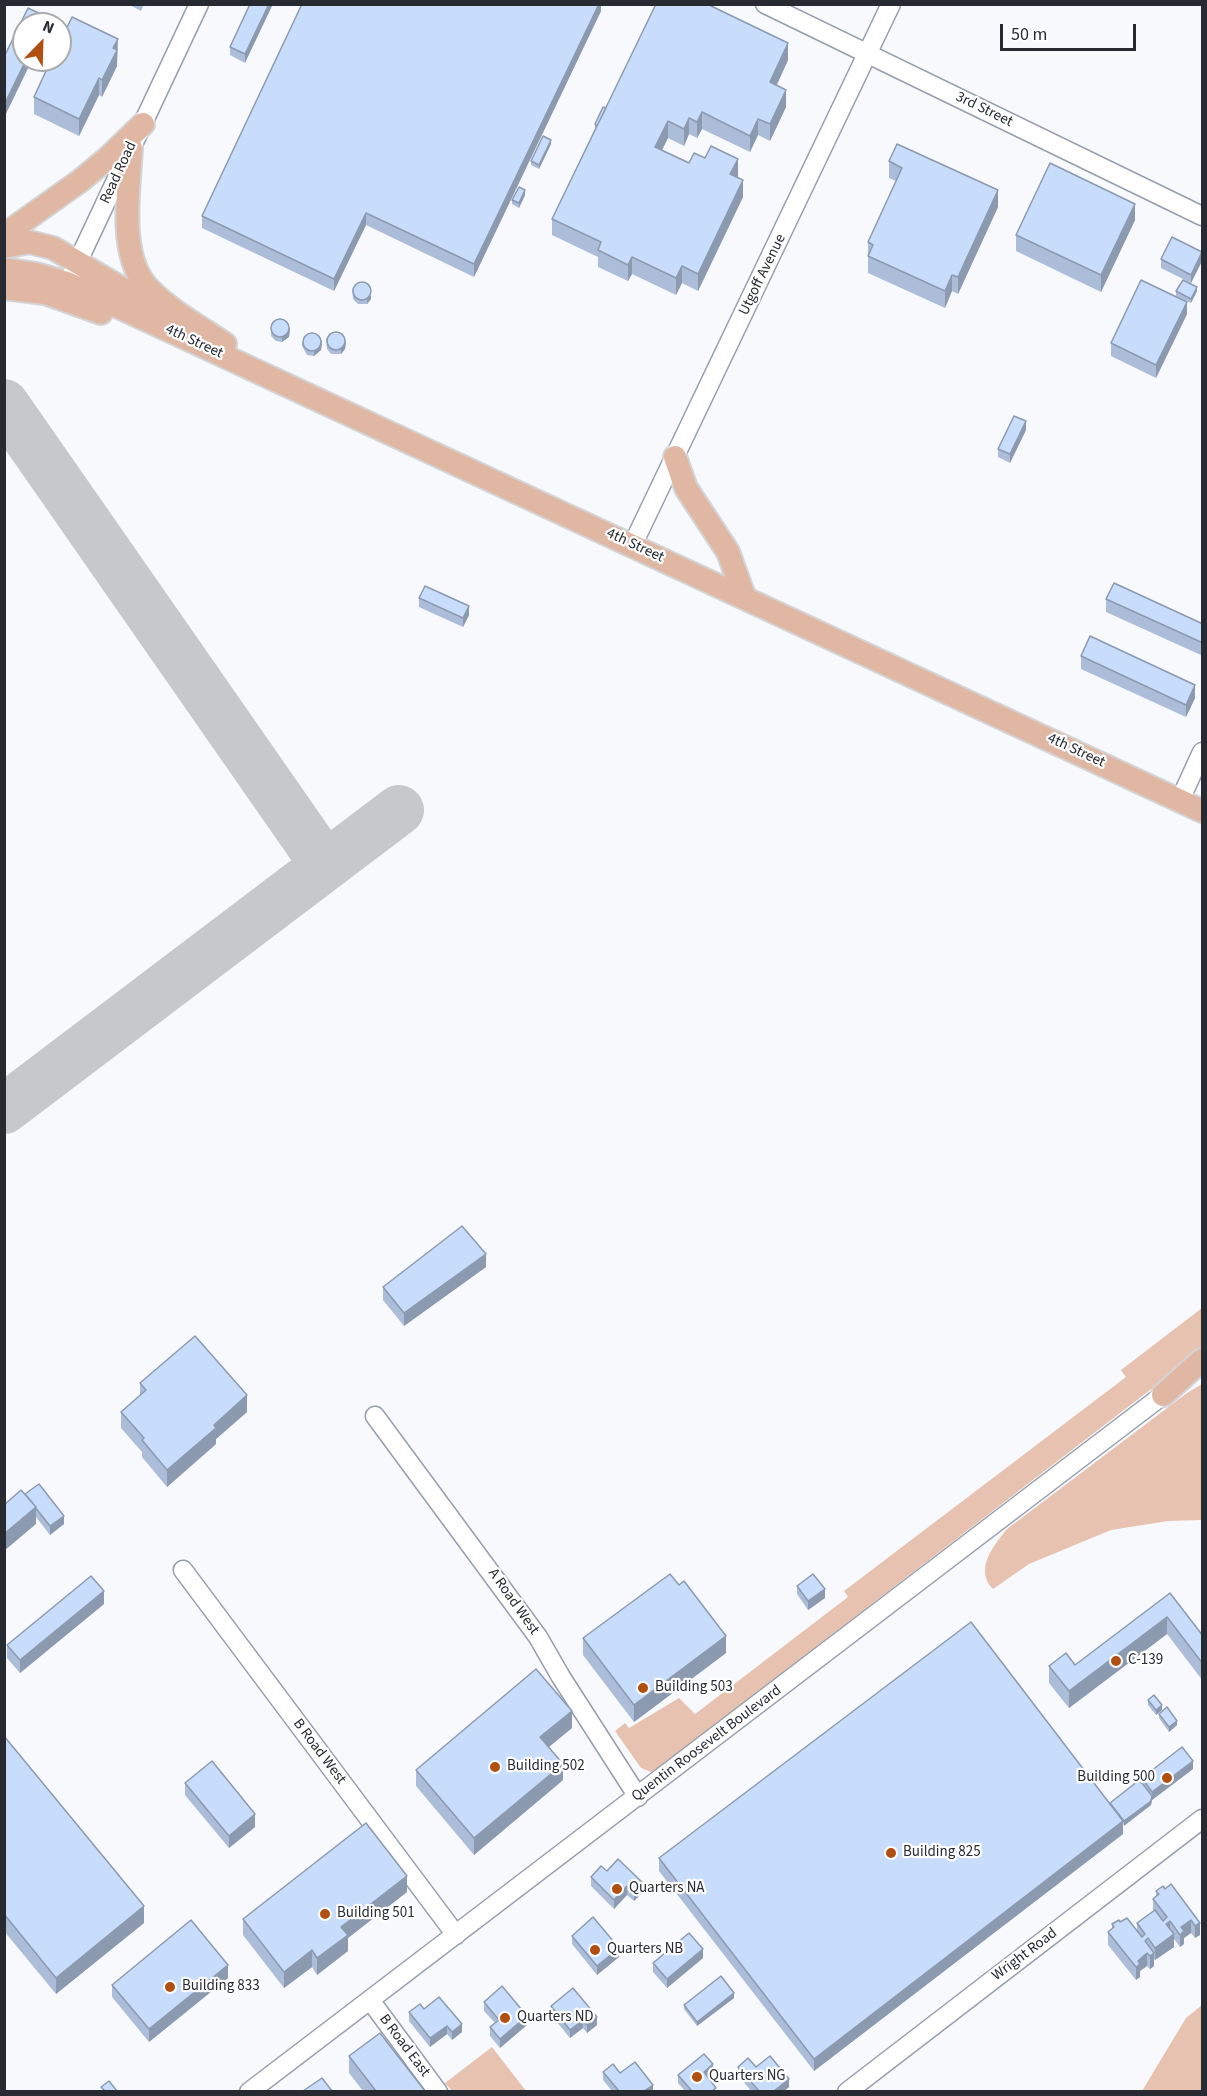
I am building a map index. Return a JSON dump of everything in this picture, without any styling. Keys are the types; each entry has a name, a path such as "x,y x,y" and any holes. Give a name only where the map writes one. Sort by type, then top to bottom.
{"main road":[{"path":"4,235 80,181 109,157 142,123"},
{"path":"131,148 129,249 136,269 148,289 171,308 281,382"},
{"path":"4,247 29,242 53,248 281,382"},
{"path":"4,269 36,274 67,283"},
{"name":"4th Street","path":"67,283 633,544 1203,811"},
{"path":"4,288 45,293 281,382"},
{"path":"675,457 686,488 728,552 744,596"},
{"path":"1164,1395 1203,1360"},
{"path":"1164,1395 1203,1375"}],"street":[{"name":"Read Road","path":"67,283 199,4"},
{"name":"3rd Street","path":"765,4 1203,216"},
{"name":"Utgoff Avenue","path":"633,544 891,4"},
{"path":"1180,800 1203,752"},
{"name":"Quentin Roosevelt Boulevard","path":"249,2091 1164,1395"},
{"name":"A Road West","path":"375,1416 538,1637 638,1797"},
{"name":"B Road West","path":"183,1570 456,1935"},
{"name":"Wright Road","path":"847,2091 1203,1819"},
{"name":"B Road East","path":"370,2000 438,2091"}],"shaded area":[{"path":"1202,1308 1202,1350 657,1769 651,1772 641,1768 615,1731 625,1723 629,1728 679,1698 695,1714 848,1597 844,1591 1126,1377 1121,1370"},
{"path":"1202,1384 1202,1520 1168,1521 1111,1530 1029,1564 993,1589 985,1574 985,1566 991,1550 1007,1529"},
{"path":"1202,2005 1202,2091 1142,2091 1186,2018"},
{"path":"492,2047 526,2091 452,2091 445,2083"}],"building":[{"path":"250,4 269,4 245,54 230,47"},
{"path":"302,4 599,4 474,264 366,213 334,279 202,216"},
{"path":"656,4 707,4 788,43 770,82 786,90 770,124 758,119 750,136 702,112 697,122 689,118 684,129 668,121 655,147 689,163 694,153 705,158 711,146 738,159 730,174 743,180 698,274 682,266 676,278 632,257 628,265 598,250 601,242 552,219"},
{"path":"72,17 118,39 113,48 117,50 102,80 99,78 79,119 34,97 45,72 72,72"},
{"path":"12,41 12,72 20,72 4,105 4,57"},
{"path":"603,107 606,108 597,126 595,124"},
{"path":"543,136 551,140 539,165 531,161"},
{"path":"897,144 998,190 958,277 952,275 945,291 868,256 873,245 868,242 902,168 889,161"},
{"path":"1050,163 1135,204 1101,275 1016,235"},
{"path":"519,187 525,190 519,203 512,200"},
{"path":"1172,237 1202,252 1191,275 1161,259"},
{"path":"1141,280 1187,302 1156,365 1111,343"},
{"path":"1183,280 1197,287 1191,299 1176,291"},
{"path":"358,282 366,282 371,287 369,298 358,300 353,295 353,287"},
{"path":"276,319 284,319 289,324 287,335 276,337 271,332 271,324"},
{"path":"332,332 340,332 345,337 343,348 332,350 327,345 327,337"},
{"path":"308,333 316,333 321,338 319,349 308,351 303,346 303,338"},
{"path":"1014,416 1026,421 1010,454 998,449"},
{"path":"1114,583 1203,624 1203,643 1106,599"},
{"path":"425,586 469,606 463,618 419,598"},
{"path":"1090,636 1195,685 1186,705 1081,656"},
{"path":"462,1226 486,1254 404,1313 383,1287"},
{"path":"195,1336 247,1395 214,1425 216,1428 167,1470 142,1440 144,1438 121,1412 146,1390 140,1383"},
{"path":"39,1484 64,1516 50,1526 25,1494"},
{"path":"21,1490 36,1507 4,1534 4,1505"},
{"name":"Building 503","path":"670,1574 679,1585 684,1581 726,1636 634,1705 583,1638"},
{"path":"813,1574 825,1589 808,1601 797,1586"},
{"path":"91,1576 104,1591 20,1660 7,1645"},
{"path":"1170,1593 1203,1636 1203,1664 1167,1617 1069,1691 1049,1666 1066,1653 1075,1665"},
{"name":"Building 825","path":"971,1622 1123,1821 814,2059 659,1858"},
{"name":"Building 502","path":"536,1669 572,1711 540,1737 563,1764 474,1838 416,1770"},
{"path":"1154,1695 1162,1705 1156,1710 1148,1700"},
{"path":"1167,1707 1177,1721 1169,1727 1159,1714"},
{"path":"4,1736 144,1906 56,1978 4,1914"},
{"path":"1182,1747 1193,1761 1152,1792 1142,1778"},
{"path":"212,1761 255,1814 229,1836 185,1783"},
{"path":"1138,1781 1152,1796 1151,1801 1124,1821 1110,1803"},
{"name":"Building 501","path":"366,1823 407,1876 341,1927 348,1935 317,1958 312,1950 284,1972 243,1919"},
{"path":"618,1859 643,1883 634,1893 627,1886 614,1900 591,1877 601,1866 607,1871"},
{"path":"1171,1884 1200,1923 1195,1926 1191,1920 1181,1927 1184,1931 1180,1935 1170,1921 1166,1924 1174,1934 1155,1948 1148,1938 1145,1941 1154,1953 1150,1956 1147,1953 1138,1961 1140,1964 1136,1967 1108,1932 1114,1927 1112,1924 1127,1918 1142,1937 1145,1934 1137,1923 1155,1910 1163,1921 1167,1917 1153,1899 1159,1894 1156,1891 1163,1886 1165,1889"},
{"name":"Quarters NB","path":"593,1917 619,1948 597,1966 572,1936"},
{"name":"Building 833","path":"191,1920 228,1965 149,2029 112,1985"},
{"path":"689,1933 703,1949 667,1979 653,1963"},
{"path":"721,1976 734,1993 697,2022 684,2005"},
{"name":"Quarters ND","path":"502,1986 527,2016 500,2039 490,2027 499,2020 484,2002"},
{"path":"573,1988 597,2017 587,2025 583,2020 570,2030 551,2006"},
{"path":"439,1997 462,2024 452,2032 447,2026 430,2038 409,2012 420,2004 424,2009"},
{"path":"380,2033 425,2091 376,2091 349,2056"},
{"path":"704,2054 713,2064 704,2072 716,2088 712,2091 692,2091 678,2075"},
{"path":"770,2056 789,2079 774,2091 759,2091 738,2067 748,2058 756,2067"},
{"path":"635,2062 653,2085 644,2091 619,2091 603,2072 613,2064 620,2073"},
{"path":"322,2078 332,2091 303,2091"},
{"path":"109,2081 117,2091 105,2091 101,2087"}],"taxiway":[{"path":"4,404 325,865"},
{"path":"4,1109 399,810"}],"place":[{"name":"C-139","path":"1116,1661"},
{"name":"Building 503","path":"643,1688"},
{"name":"Building 502","path":"495,1767"},
{"name":"Building 500","path":"1167,1778"},
{"name":"Building 825","path":"891,1853"},
{"name":"Quarters NA","path":"617,1889"},
{"name":"Building 501","path":"325,1914"},
{"name":"Quarters NB","path":"595,1950"},
{"name":"Building 833","path":"170,1987"},
{"name":"Quarters ND","path":"505,2018"},
{"name":"Quarters NG","path":"697,2077"}]}
